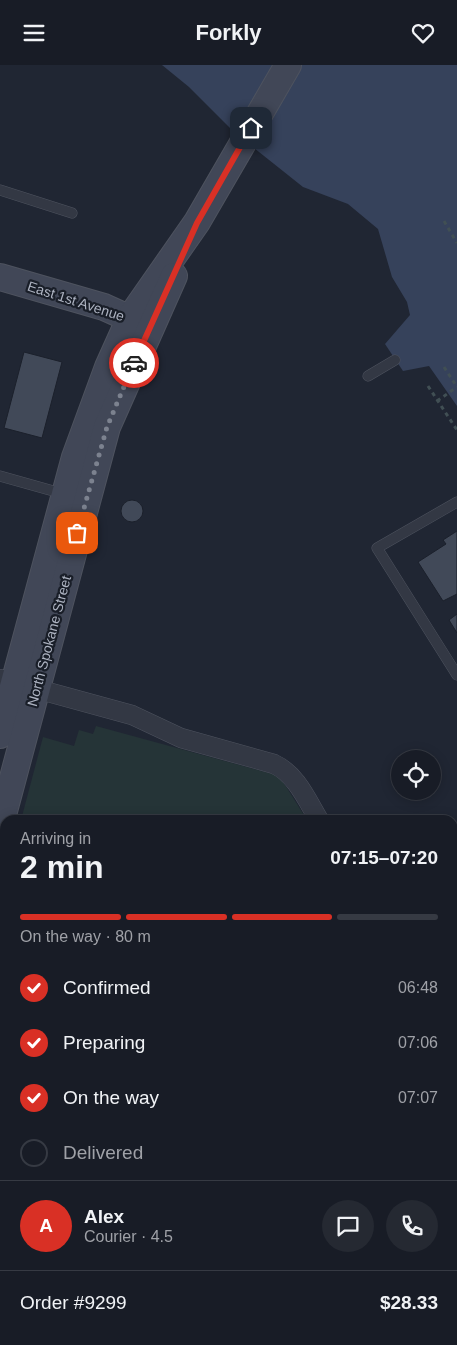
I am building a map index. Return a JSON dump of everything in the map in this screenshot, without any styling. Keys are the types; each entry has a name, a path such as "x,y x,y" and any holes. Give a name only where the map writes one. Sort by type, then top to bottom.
{"main road":[{"name":"North Spokane Street","path":"1,815 17,684 64,494 94,401 288,65"},
{"name":"East 1st Avenue","path":"0,277 98,305 140,323"},
{"name":"North Spokane Street","path":"0,735 107,427 140,323"}],"street":[{"path":"17,684 139,718 167,733 282,767 294,779 316,815"}],"lane":[{"path":"0,190 72,213"},
{"path":"368,376 395,360"},
{"path":"0,476 64,494"},
{"path":"457,502 377,548 457,675"}],"path":[{"path":"444,221 457,243"},
{"path":"437,401 457,387 444,367"},
{"path":"428,386 457,430"}],"shaded area":[{"path":"96,726 276,775 282,780 304,815 22,815 43,737 74,746 79,730 93,734"}],"water":[{"path":"162,65 457,65 457,406 429,366 403,371 385,344 410,315 407,302 392,277 378,229 348,204 303,187 234,132 189,87"}],"building":[{"path":"24,352 62,362 42,438 4,428"},
{"path":"132,500 140,503 143,511 140,519 132,522 124,519 121,511 124,503"},
{"path":"457,531 457,594 443,601 418,562 446,544 443,540"},
{"path":"457,614 457,633 449,620"}],"way so far":[{"path":"77,533 107,427 134,363"}],"route":[{"path":"134,363 197,223 251,128"}]}
